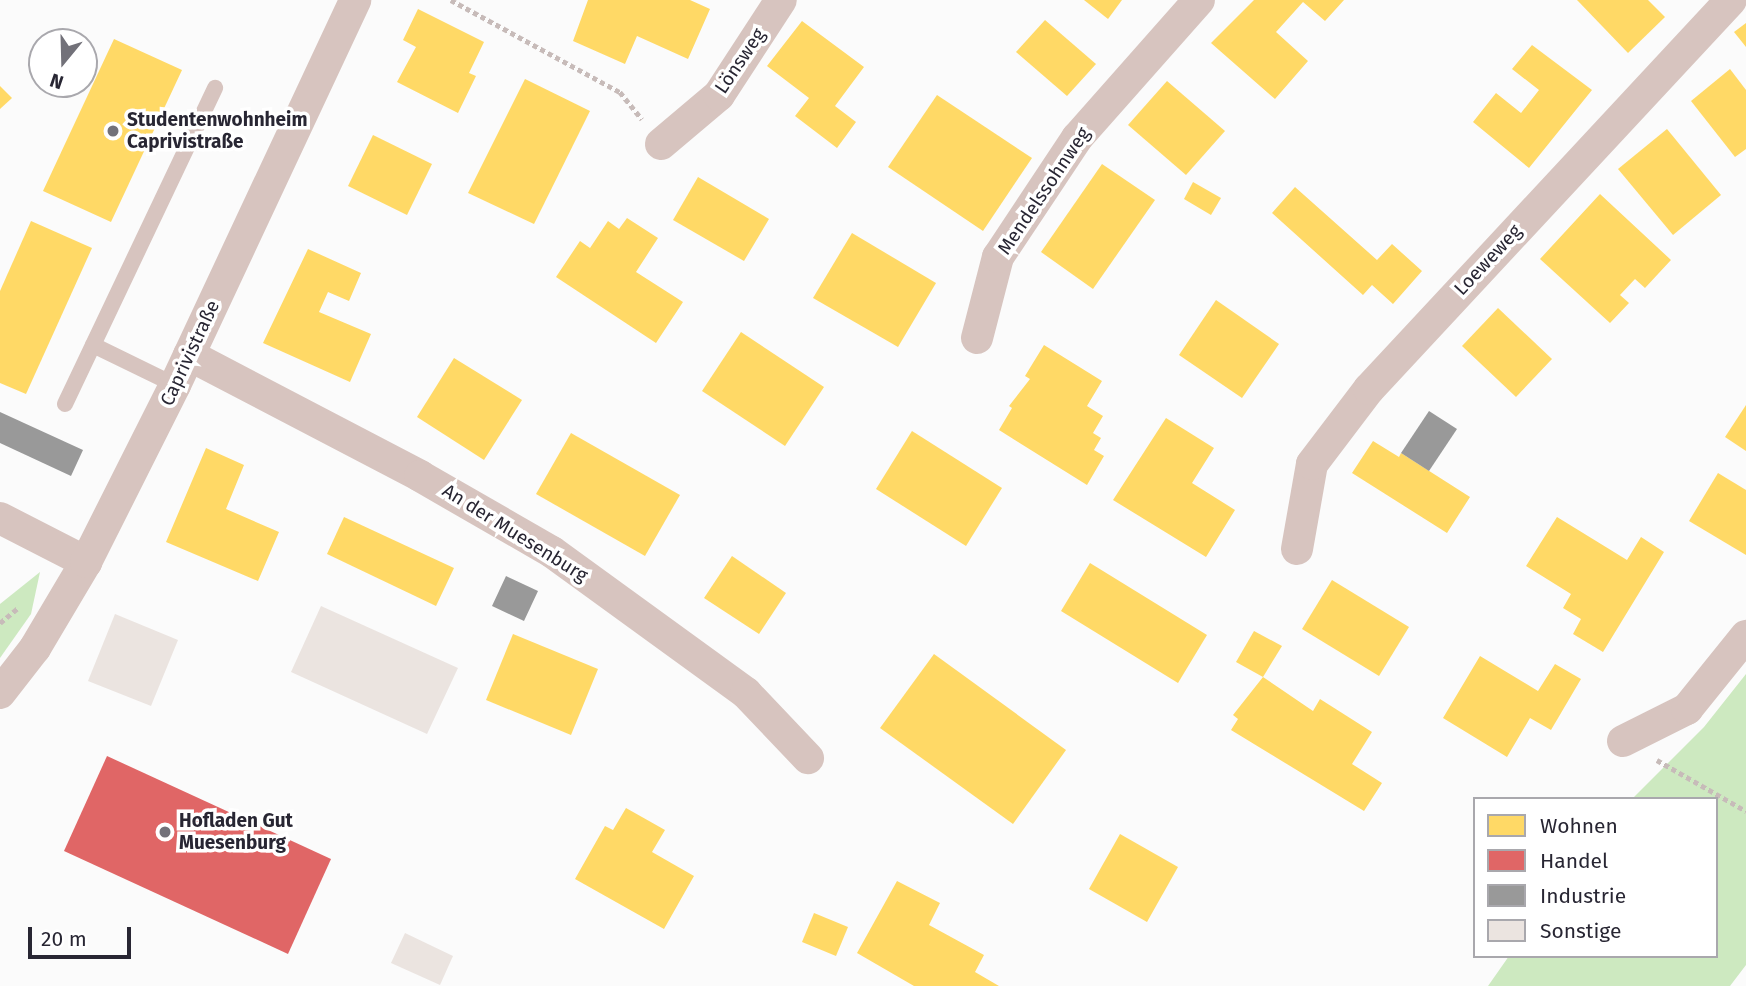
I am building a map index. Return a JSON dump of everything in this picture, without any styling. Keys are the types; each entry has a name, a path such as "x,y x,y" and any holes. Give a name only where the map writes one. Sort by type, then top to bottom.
{"street":[{"name":"Lönsweg","path":"661,144 719,95 781,0"},
{"name":"Mendelssohnweg","path":"977,338 998,257 1069,149 1199,0"},
{"name":"Loeweweg","path":"1297,549 1312,464 1368,389 1731,0"},
{"name":"Caprivistraße","path":"0,693 35,648 86,562 175,385 342,8"},
{"name":"An der Muesenburg","path":"189,355 420,476 552,552 746,693 808,758"},
{"path":"0,518 86,562"},
{"path":"1623,741 1687,709 1746,636"}],"lane":[{"path":"65,404 215,88"},
{"path":"93,345 175,385"}],"path":[{"path":"451,0 620,92 661,144"},
{"path":"1623,741 1746,811"}],"green space":[{"path":"40,572 31,614 0,658 0,604"},
{"path":"1746,674 1746,965 1730,986 1488,986 1508,958 1718,958 1718,797 1634,797 1704,727"}],"building: Wohnen":[{"path":"588,0 690,0 710,9 688,59 637,36 625,64 573,41"},
{"path":"1084,0 1122,0 1108,19"},
{"path":"1254,0 1344,0 1325,21 1303,2 1276,32 1308,61 1275,99 1211,43"},
{"path":"1577,0 1648,0 1665,17 1628,53"},
{"path":"418,9 484,42 469,73 476,76 458,113 397,82 416,47 403,40"},
{"path":"1045,20 1096,64 1067,96 1016,52"},
{"path":"802,21 864,67 835,106 856,122 837,148 795,116 809,98 767,66"},
{"path":"1746,23 1746,47 1734,32"},
{"name":"Studentenwohnheim Caprivistraße","path":"114,39 182,70 111,222 43,191 86,98 98,98 98,73"},
{"path":"1532,45 1592,90 1529,168 1473,122 1496,93 1521,113 1539,90 1512,69"},
{"path":"1730,69 1746,90 1746,149 1735,157 1691,101"},
{"path":"525,79 590,111 534,224 468,193"},
{"path":"1167,81 1225,131 1186,175 1128,125"},
{"path":"0,86 12,98 0,109"},
{"path":"937,95 1032,158 983,231 888,167"},
{"path":"1667,129 1721,195 1673,235 1618,169"},
{"path":"373,135 432,164 407,215 348,186"},
{"path":"1102,164 1155,200 1093,289 1041,252"},
{"path":"698,177 769,219 744,261 673,220"},
{"path":"1193,182 1221,198 1211,215 1184,199"},
{"path":"1295,187 1377,260 1392,244 1422,271 1393,304 1372,285 1363,295 1272,213"},
{"path":"1600,194 1671,260 1645,288 1635,279 1620,295 1629,303 1610,323 1540,259"},
{"path":"627,218 658,238 636,272 683,302 656,343 556,277 580,241 590,248 608,221 619,229"},
{"path":"31,221 92,248 26,394 0,383 0,291"},
{"path":"852,233 936,283 898,347 813,298"},
{"path":"308,249 361,273 349,301 328,292 319,312 371,334 350,382 263,343"},
{"path":"1216,300 1279,344 1242,398 1179,355"},
{"path":"1498,308 1552,359 1516,397 1462,346"},
{"path":"741,332 824,387 785,446 702,391"},
{"path":"1044,345 1102,381 1087,406 1103,416 1093,433 1101,438 1094,450 1104,456 1087,485 999,430 1012,408 1009,406 1030,379 1025,376"},
{"path":"454,358 522,400 484,460 417,417"},
{"path":"1746,405 1746,451 1725,437"},
{"path":"1166,418 1214,448 1192,483 1235,510 1206,557 1113,500"},
{"path":"912,431 1002,488 966,546 876,489"},
{"path":"571,433 680,495 645,556 536,494"},
{"path":"1373,441 1399,457 1401,453 1470,497 1447,533 1352,473"},
{"path":"206,448 244,465 226,509 279,532 258,581 166,542"},
{"path":"1718,473 1746,490 1746,555 1689,521"},
{"path":"344,517 454,568 436,606 327,554"},
{"path":"1557,517 1627,560 1641,537 1664,552 1603,652 1573,634 1581,619 1563,608 1571,594 1526,566"},
{"path":"732,556 786,593 759,634 704,598"},
{"path":"1090,563 1207,635 1178,683 1061,611"},
{"path":"1332,580 1409,627 1379,676 1302,629"},
{"path":"1254,631 1282,646 1263,677 1236,662"},
{"path":"513,634 598,669 571,735 486,700"},
{"path":"934,654 1066,750 1013,824 880,728"},
{"path":"1480,656 1538,691 1555,664 1581,679 1551,730 1530,718 1507,757 1443,718"},
{"path":"1263,677 1313,711 1320,699 1372,732 1352,764 1382,783 1364,811 1231,730 1238,719 1233,715"},
{"path":"626,808 665,830 652,852 694,876 664,929 575,879 605,826 613,830"},
{"path":"1120,834 1178,867 1147,922 1089,889"},
{"path":"897,881 940,903 929,925 984,955 975,972 999,986 914,986 857,953"},
{"path":"814,913 848,927 836,956 802,942"}],"building: Handel":[{"path":"107,756 331,859 288,954 64,851"}],"building: Industrie":[{"path":"1429,411 1457,429 1429,471 1401,453"},
{"path":"0,412 83,450 71,476 0,443"},
{"path":"506,576 538,591 524,621 492,606"}],"building: Sonstige":[{"path":"321,606 458,668 427,734 291,672"},
{"path":"115,614 178,640 151,706 88,681"},
{"path":"405,933 453,956 440,985 391,963"}],"place":[{"name":"Studentenwohnheim Caprivistraße","path":"113,131"},
{"name":"Hofladen Gut Muesenburg","path":"165,832"}]}
